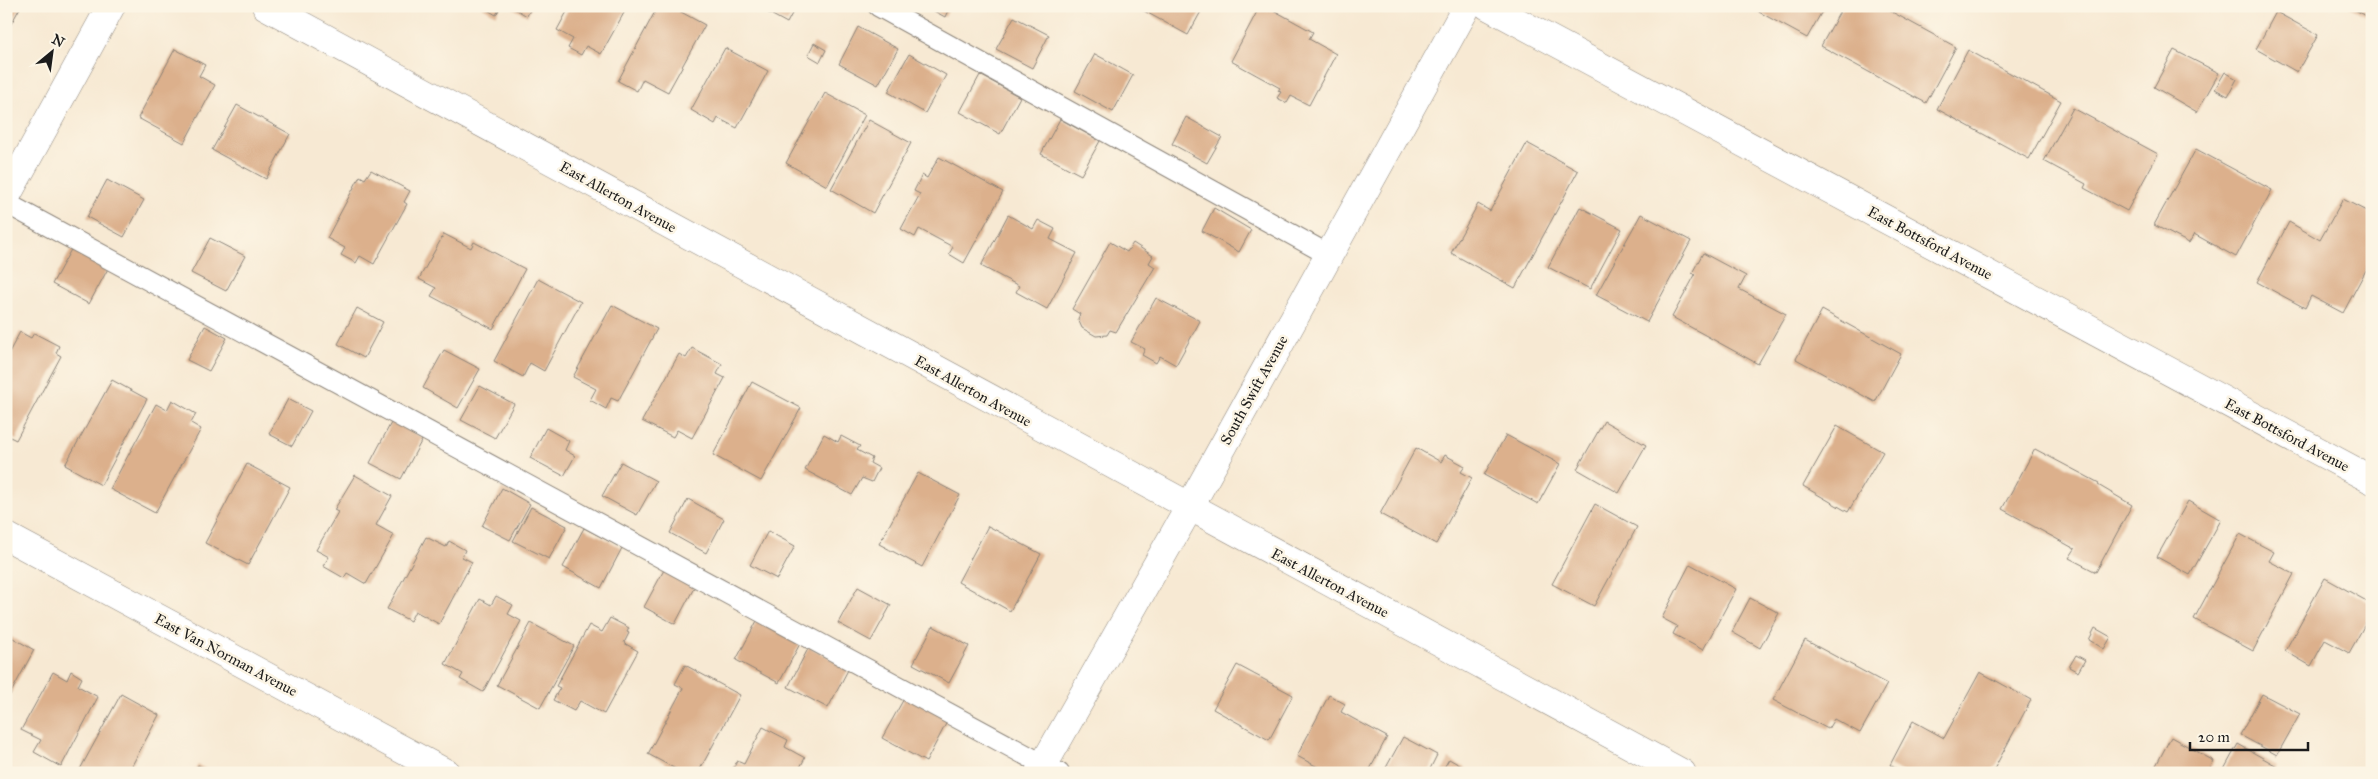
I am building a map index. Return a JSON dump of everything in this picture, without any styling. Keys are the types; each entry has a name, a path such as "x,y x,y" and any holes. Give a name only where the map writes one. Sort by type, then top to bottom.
{"street":[{"path":"6,198 111,6"},
{"name":"East Allerton Avenue","path":"266,6 1189,508 1682,773"},
{"name":"South Swift Avenue","path":"1047,770 1189,508 1467,6"},
{"name":"East Bottsford Avenue","path":"1488,6 2372,480"},
{"name":"East Van Norman Avenue","path":"6,536 446,773"}],"lane":[{"path":"878,6 1329,255"},
{"path":"6,203 1047,770"}],"building":[{"path":"6,6 21,6 6,33"},
{"path":"481,6 501,6 496,15"},
{"path":"510,6 532,6 527,16"},
{"path":"570,6 616,6 625,11 601,54 586,46 581,55 568,48 573,39 557,30"},
{"path":"658,6 670,6 705,25 668,92 643,79 637,91 618,81"},
{"path":"756,6 796,6 787,23"},
{"path":"925,6 950,6 945,17"},
{"path":"1135,6 1204,6 1188,35"},
{"path":"1260,6 1266,6 1313,32 1309,39 1336,54 1309,105 1291,96 1287,103 1277,98 1281,92 1278,91 1280,88 1231,61"},
{"path":"1762,6 1825,6 1807,38 1759,12"},
{"path":"1843,6 1881,6 1956,47 1926,103 1821,46"},
{"path":"2348,6 2372,6 2372,19"},
{"path":"2276,12 2318,35 2297,72 2256,49"},
{"path":"1014,17 1049,35 1032,68 996,49"},
{"path":"858,27 898,49 878,85 839,64"},
{"path":"814,43 826,50 820,62 808,55"},
{"path":"725,48 768,71 737,128 718,118 715,124 691,110"},
{"path":"175,49 205,65 199,76 215,85 184,143 138,118"},
{"path":"1968,50 2061,101 2029,159 1937,109"},
{"path":"2174,50 2219,73 2197,112 2154,87"},
{"path":"909,54 946,75 925,113 888,92"},
{"path":"1095,54 1133,75 1113,112 1075,91"},
{"path":"2225,72 2237,79 2228,96 2215,89"},
{"path":"980,75 1020,97 1000,134 960,112"},
{"path":"825,93 865,115 827,186 786,163"},
{"path":"237,105 290,134 266,179 212,150"},
{"path":"2073,108 2158,154 2127,211 2084,188 2086,184 2044,161"},
{"path":"1186,117 1222,137 1207,163 1172,144"},
{"path":"1060,119 1100,141 1081,175 1041,154"},
{"path":"869,120 911,143 873,213 831,189"},
{"path":"1527,143 1578,171 1515,288 1451,253 1478,204 1490,211"},
{"path":"2196,149 2272,190 2236,257 2194,234 2189,243 2154,225"},
{"path":"939,157 1003,192 964,263 949,254 953,247 919,229 915,237 901,229 920,194 914,191 922,175 927,178"},
{"path":"371,170 410,191 404,202 407,204 374,264 360,256 356,263 341,255 345,248 327,238 360,176 365,179"},
{"path":"107,180 144,200 124,237 87,217"},
{"path":"2343,199 2372,214 2372,259 2343,313 2311,296 2305,308 2257,282 2289,222 2320,240"},
{"path":"1580,207 1622,229 1590,289 1548,267"},
{"path":"1214,208 1251,230 1239,252 1202,231"},
{"path":"1641,214 1691,241 1647,322 1596,295"},
{"path":"1008,215 1033,229 1038,220 1055,229 1050,239 1077,253 1047,309 1016,292 1019,286 981,266"},
{"path":"444,234 471,248 474,242 525,269 493,329 431,296 436,288 419,279"},
{"path":"210,238 245,256 226,291 191,273"},
{"path":"1110,242 1127,252 1133,243 1153,256 1149,263 1155,267 1116,332 1110,330 1107,335 1096,336 1082,328 1078,319 1080,314 1072,309"},
{"path":"74,244 111,263 89,304 52,284"},
{"path":"1703,253 1746,276 1739,289 1786,314 1758,364 1672,317 1695,275 1692,273"},
{"path":"538,279 581,302 544,371 530,363 523,377 494,361"},
{"path":"1156,298 1200,321 1176,365 1160,356 1156,363 1142,355 1145,349 1131,342"},
{"path":"612,305 657,329 618,401 611,398 606,409 590,400 596,389 573,377"},
{"path":"357,308 383,322 364,358 338,344"},
{"path":"1822,310 1901,354 1875,402 1796,359"},
{"path":"2372,315 2372,331 2365,327"},
{"path":"205,326 227,338 209,371 187,360"},
{"path":"20,332 31,338 34,333 59,346 56,353 61,356 16,440 6,435 6,358"},
{"path":"692,348 722,364 717,374 725,378 692,438 677,430 673,437 642,421 679,354 686,358"},
{"path":"444,350 480,369 458,408 423,388"},
{"path":"112,380 147,399 101,485 65,465"},
{"path":"752,382 801,408 761,481 713,455"},
{"path":"480,386 514,404 495,438 461,420"},
{"path":"288,399 311,411 292,446 269,434"},
{"path":"172,400 196,414 191,423 201,429 155,513 110,489 156,404 167,410"},
{"path":"392,421 423,438 401,479 370,463"},
{"path":"1604,421 1646,445 1619,493 1577,469"},
{"path":"1837,426 1883,452 1848,512 1803,486"},
{"path":"546,428 569,441 565,450 575,456 564,476 530,458"},
{"path":"824,434 838,442 841,436 860,446 857,450 872,458 870,463 879,468 872,482 862,478 852,495 805,470"},
{"path":"1506,435 1560,464 1538,504 1484,475"},
{"path":"1416,448 1441,462 1445,455 1465,466 1461,472 1472,478 1436,544 1380,514"},
{"path":"2035,449 2099,483 2098,485 2132,505 2096,572 2069,558 2075,549 2002,509"},
{"path":"621,462 656,481 637,515 602,496"},
{"path":"247,464 290,487 248,565 205,543"},
{"path":"918,473 960,495 922,567 879,544"},
{"path":"355,475 392,496 376,525 394,535 366,584 347,573 344,578 323,566 329,557 316,550 338,512 334,510"},
{"path":"502,488 530,504 510,540 482,526"},
{"path":"688,499 724,519 706,553 670,533"},
{"path":"2188,501 2221,520 2190,575 2157,557"},
{"path":"1595,504 1637,527 1594,606 1552,584"},
{"path":"531,507 567,526 549,559 513,541"},
{"path":"988,526 1041,554 1010,611 958,582"},
{"path":"584,528 622,548 601,588 563,567"},
{"path":"768,531 795,546 777,579 750,565"},
{"path":"2240,534 2274,552 2269,561 2294,574 2253,651 2194,619"},
{"path":"426,537 446,547 449,541 465,550 462,557 472,562 439,624 415,611 410,621 387,609"},
{"path":"1690,564 1736,589 1703,650 1673,634 1677,626 1662,618"},
{"path":"664,570 695,586 675,624 644,607"},
{"path":"2325,578 2372,604 2372,612 2349,653 2325,640 2311,666 2285,651"},
{"path":"858,587 891,605 871,641 838,623"},
{"path":"496,596 513,605 508,614 521,621 483,692 460,679 463,674 445,664 480,599 491,605"},
{"path":"1750,598 1779,613 1760,648 1732,632"},
{"path":"759,617 802,640 779,683 736,660"},
{"path":"610,618 629,628 627,632 629,633 624,643 638,651 604,714 580,701 574,711 553,700 560,688 556,686 589,625 602,632"},
{"path":"531,623 574,646 540,708 497,685"},
{"path":"933,626 969,646 949,683 913,664"},
{"path":"2095,628 2111,637 2104,649 2089,640"},
{"path":"6,634 34,650 6,702"},
{"path":"1805,640 1887,684 1860,733 1834,719 1828,729 1773,700"},
{"path":"809,647 849,668 828,708 788,687"},
{"path":"2076,655 2085,660 2078,672 2069,667"},
{"path":"685,665 740,695 698,773 683,773 648,754 683,688 675,684"},
{"path":"1237,665 1293,695 1269,740 1213,709"},
{"path":"71,671 82,678 78,686 98,697 61,767 34,752 41,740 21,730 53,672 67,680"},
{"path":"1980,672 2031,700 1992,773 1904,773 1890,765 1913,721 1944,738"},
{"path":"121,694 159,715 128,773 78,773"},
{"path":"2262,694 2300,714 2277,755 2240,735"},
{"path":"906,695 949,718 926,762 882,738"},
{"path":"1329,695 1345,704 1341,712 1387,737 1368,773 1329,773 1297,756"},
{"path":"763,727 788,740 785,747 805,758 797,773 731,773 737,761 744,764"},
{"path":"1403,737 1437,755 1428,773 1383,773"},
{"path":"2171,737 2214,761 2207,773 2152,773"},
{"path":"2238,744 2277,766 2274,773 2222,773"},
{"path":"1449,759 1474,773 1441,773"},
{"path":"198,765 212,773 193,773"}]}
